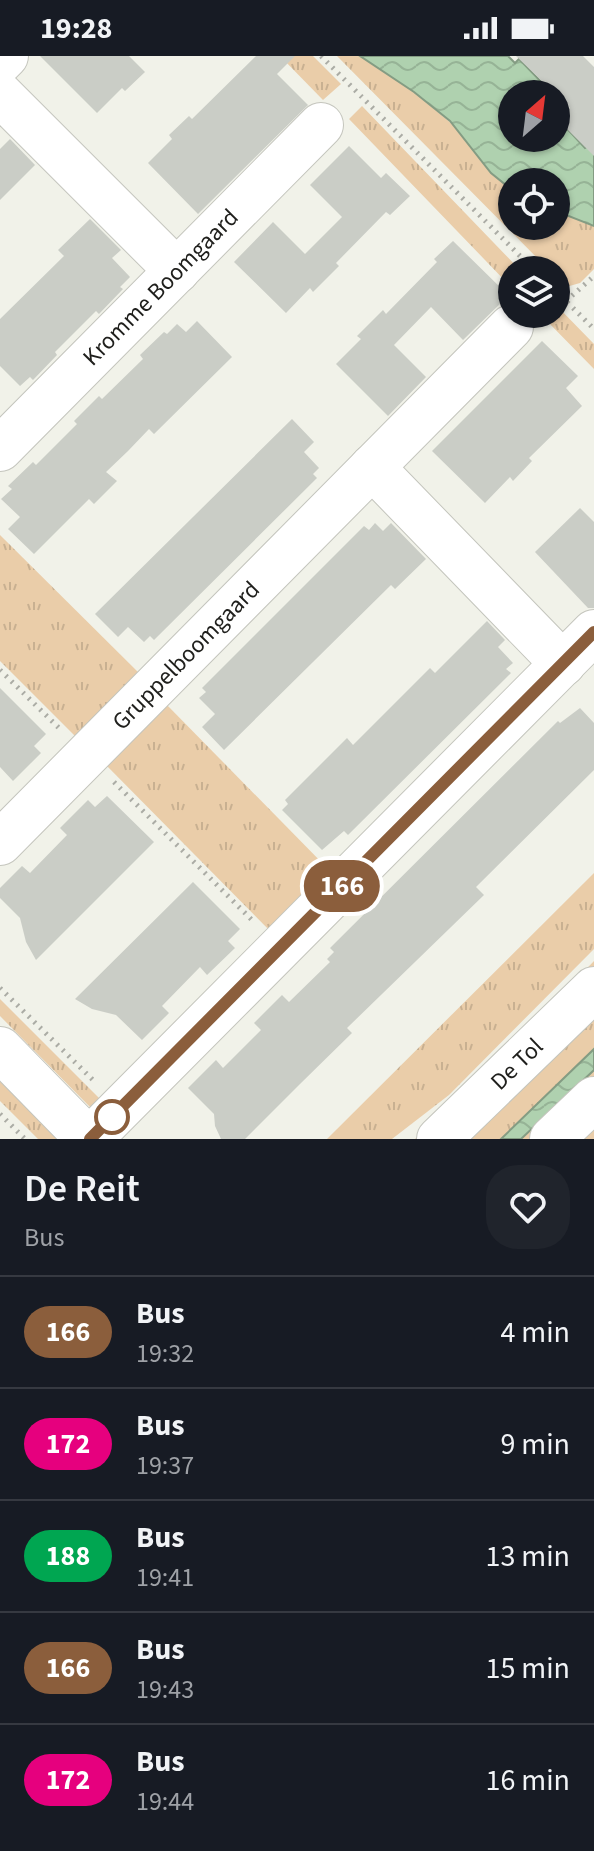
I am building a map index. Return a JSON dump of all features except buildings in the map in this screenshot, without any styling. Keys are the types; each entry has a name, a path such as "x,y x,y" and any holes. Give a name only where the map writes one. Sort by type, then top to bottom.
{"street":[{"path":"0,62 6,56"},
{"path":"0,94 177,271"},
{"name":"Kromme Boomgaard","path":"0,449 321,125"},
{"name":"Gruppelboomgaard","path":"0,843 510,328"},
{"path":"372,467 563,664"},
{"path":"0,1049 89,1139 594,632"},
{"name":"De Tol","path":"439,1139 594,989"},
{"path":"552,1139 594,1099"}],"path":[{"path":"321,56 520,256"},
{"path":"570,297 594,276"},
{"path":"570,305 594,329"},
{"path":"0,670 280,948"},
{"path":"0,988 121,1108"},
{"path":"0,1114 25,1139"}],"green space":[{"path":"280,56 313,56 341,84 323,100"},
{"path":"337,56 360,56 414,92 452,124 498,179 498,219"},
{"path":"362,106 507,256 498,256 498,273 349,119"},
{"path":"570,217 594,226 594,269 580,283 570,286 570,256 535,256 519,240 570,240"},
{"path":"570,319 594,344 594,369 554,328 570,328"},
{"path":"0,535 143,677 79,740 0,661"},
{"path":"166,704 332,873 274,935 104,763"},
{"path":"594,873 594,949 449,1095 392,1139 327,1139"},
{"path":"594,961 594,1139 415,1139 533,1024"},
{"path":"0,999 106,1105 94,1111 0,1016"},
{"path":"0,1076 63,1139 38,1139 0,1101"}],"water":[{"path":"360,56 508,56 515,63 519,59 539,80 498,80 498,152 570,152 570,132 585,148 594,143 594,226 570,217 570,168 498,168 498,179 450,121 414,92"},
{"path":"594,1049 594,1070 521,1139 501,1139"}],"bus line":[{"name":"166","path":"90,1139 594,632"}]}
